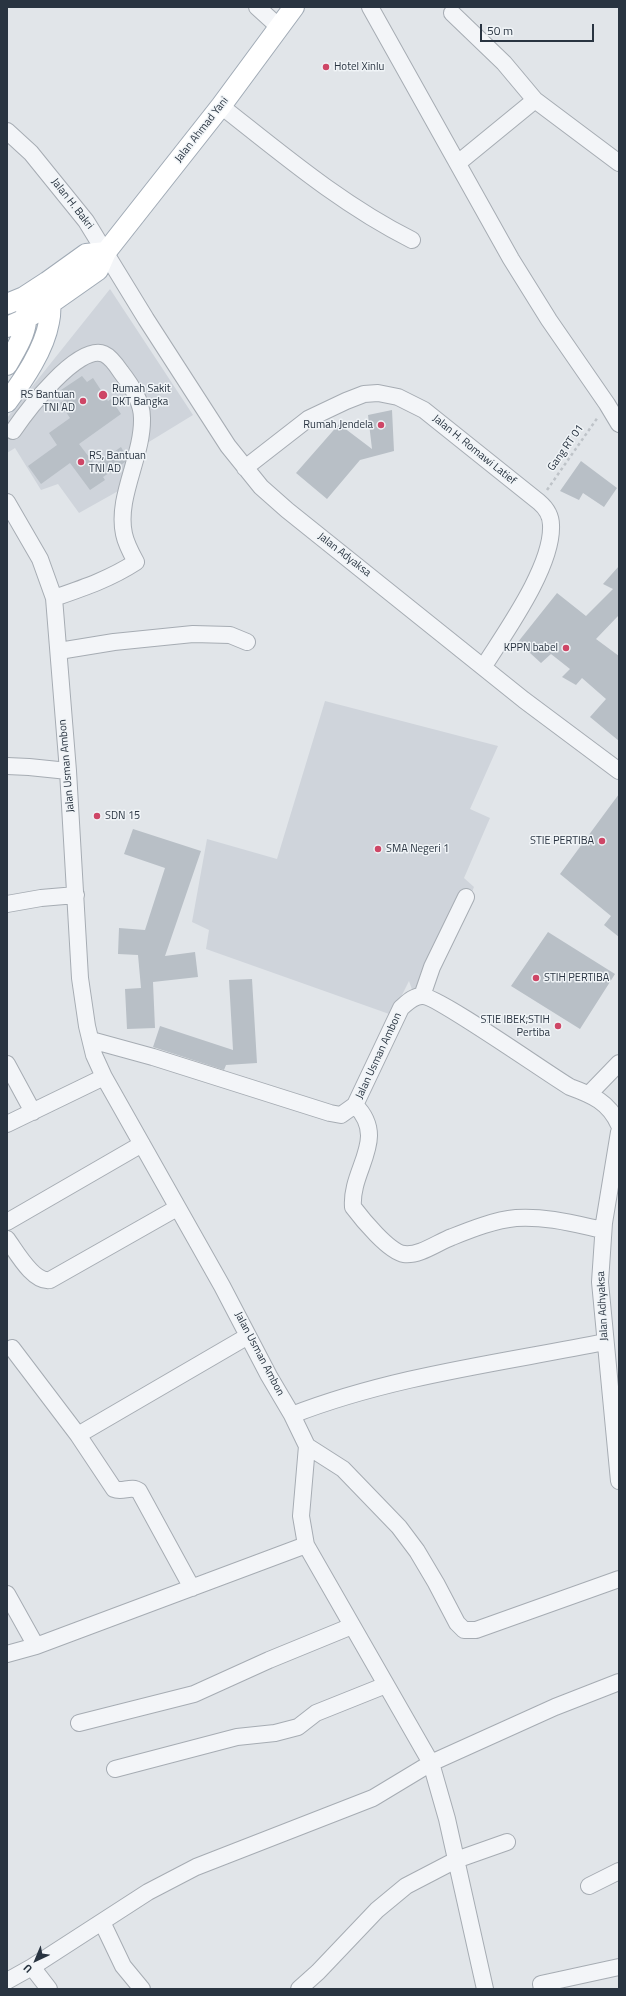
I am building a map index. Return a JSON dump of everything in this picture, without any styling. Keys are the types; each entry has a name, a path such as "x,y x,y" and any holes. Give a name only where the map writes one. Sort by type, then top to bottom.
{"main road":[{"name":"Jalan Ahmad Yani","path":"7,327 27,318 51,303 98,270 106,252 221,106 294,7"},
{"path":"7,364 23,335 27,318 15,301 47,282 86,254 106,252"},
{"path":"9,399 43,341 50,322 51,303 47,282"}],"street":[{"path":"257,7 279,27"},
{"path":"370,7 526,284 619,424"},
{"path":"452,13 504,63 535,100 619,163"},
{"path":"458,163 535,100"},
{"path":"221,106 338,196 382,225 412,240"},
{"name":"Jalan H. Bakri","path":"7,132 22,143 39,162 86,221 126,285"},
{"name":"Jalan Adyaksa","path":"126,285 172,360 228,446 262,488 287,510 484,666 553,723 618,769"},
{"path":"13,431 49,385 70,367 87,356 99,353 106,354 114,362 131,386 139,403 142,418 134,467 122,516 126,544 136,562 118,574 92,586 54,598"},
{"name":"Jalan H. Romawi Latief","path":"245,468 308,419 352,398 364,394 378,393 398,397 424,410 539,502 547,510 551,524 550,538 545,560 528,594 484,666"},
{"path":"9,399 29,409"},
{"name":"Jalan Usman Ambon","path":"7,502 26,532 40,559 54,598 68,771 80,978 85,1014 94,1054 104,1077 222,1286 269,1376 292,1414 307,1446"},
{"path":"59,651 114,642 192,634 230,635 247,642"},
{"path":"7,766 29,766 68,771"},
{"path":"7,904 41,898 76,895"},
{"path":"466,897 432,967 422,996 432,998 462,1016 570,1087 595,1097 608,1107 619,1125"},
{"name":"Jalan Usman Ambon","path":"91,1040 153,1057 330,1113 341,1114 355,1105 401,1008 414,998 422,996"},
{"path":"595,1097 619,1063"},
{"path":"7,1064 33,1112"},
{"path":"7,1124 104,1077"},
{"path":"355,1105 363,1113 367,1121 370,1139 356,1183 353,1207 377,1234 399,1253 406,1254 419,1251 489,1224 515,1218 550,1218 603,1230"},
{"name":"Jalan Adhyaksa","path":"619,1132 603,1230 600,1282 619,1481"},
{"path":"7,1222 142,1144"},
{"path":"7,1238 37,1278 45,1281 50,1280 177,1208"},
{"path":"78,1435 248,1336"},
{"path":"292,1414 321,1404 417,1377 605,1342"},
{"path":"12,1348 78,1435 114,1489 118,1491 132,1488 139,1491 192,1588"},
{"path":"485,1989 456,1860 431,1763 306,1545 301,1516 307,1446 343,1469 399,1527 417,1551 457,1623 464,1630 476,1630 619,1579"},
{"path":"7,1654 36,1646 306,1545"},
{"path":"7,1594 36,1646"},
{"path":"79,1723 194,1694 269,1660 352,1626"},
{"path":"7,1980 32,1967 148,1892 196,1866 373,1798 431,1763 555,1707 619,1682"},
{"path":"115,1769 237,1737 275,1733 298,1727 316,1713 386,1685"},
{"path":"299,1989 377,1910 406,1886 456,1860 507,1842"},
{"path":"589,1886 619,1871"},
{"path":"102,1922 123,1966 142,1989"},
{"path":"32,1967 49,1989"},
{"path":"542,1989 541,1984 619,1967"}],"path":[{"name":"Gang RT 01","path":"539,502 607,404"}],"shaded area":[{"name":"Rumah Sakit DKT Bangka","path":"110,289 193,415 139,448 120,490 79,513 58,484 41,490 15,448 7,453 7,418"},
{"name":"SMA Negeri 1","path":"325,701 498,746 470,809 490,818 464,878 474,887 431,988 415,998 409,981 392,1015 206,949 209,930 192,922 207,839 277,859"}],"building":[{"path":"82,376 87,382 93,378 108,401 111,399 121,414 79,444 95,465 121,447 126,456 125,462 103,477 105,480 90,490 70,463 41,484 28,466 57,445 49,433 70,418 60,403 67,398 61,390"},
{"path":"392,410 394,451 360,460 327,499 296,473 339,424 372,449 368,415"},
{"path":"581,461 617,488 604,507 583,493 579,500 560,491"},
{"name":"KPPN babel","path":"619,566 619,615 596,639 619,656 619,741 590,717 606,699 582,678 576,685 562,677 570,669 551,654 541,663 518,642 557,593 586,616 613,589 603,584"},
{"name":"STIE PERTIBA","path":"619,794 619,937 604,925 611,916 560,874"},
{"path":"133,829 201,851 165,956 195,952 198,977 153,982 155,1028 127,1029 125,989 141,988 138,955 118,954 119,928 145,930 165,868 124,854"},
{"name":"STIH PERTIBA","path":"548,932 615,974 580,1029 511,986"},
{"path":"252,979 257,1063 226,1065 224,1070 153,1047 160,1026 233,1050 229,980"}],"place":[{"name":"Hotel Xinlu","path":"326,67"},
{"name":"Rumah Sakit DKT Bangka","path":"103,395"},
{"name":"RS Bantuan TNI AD","path":"83,401"},
{"name":"Rumah Jendela","path":"381,425"},
{"name":"RS, Bantuan TNI AD","path":"81,462"},
{"name":"KPPN babel","path":"566,648"},
{"name":"SDN 15","path":"97,816"},
{"name":"STIE PERTIBA","path":"602,841"},
{"name":"SMA Negeri 1","path":"378,849"},
{"name":"STIH PERTIBA","path":"536,978"},
{"name":"STIE IBEK;STIH Pertiba","path":"558,1026"}]}
